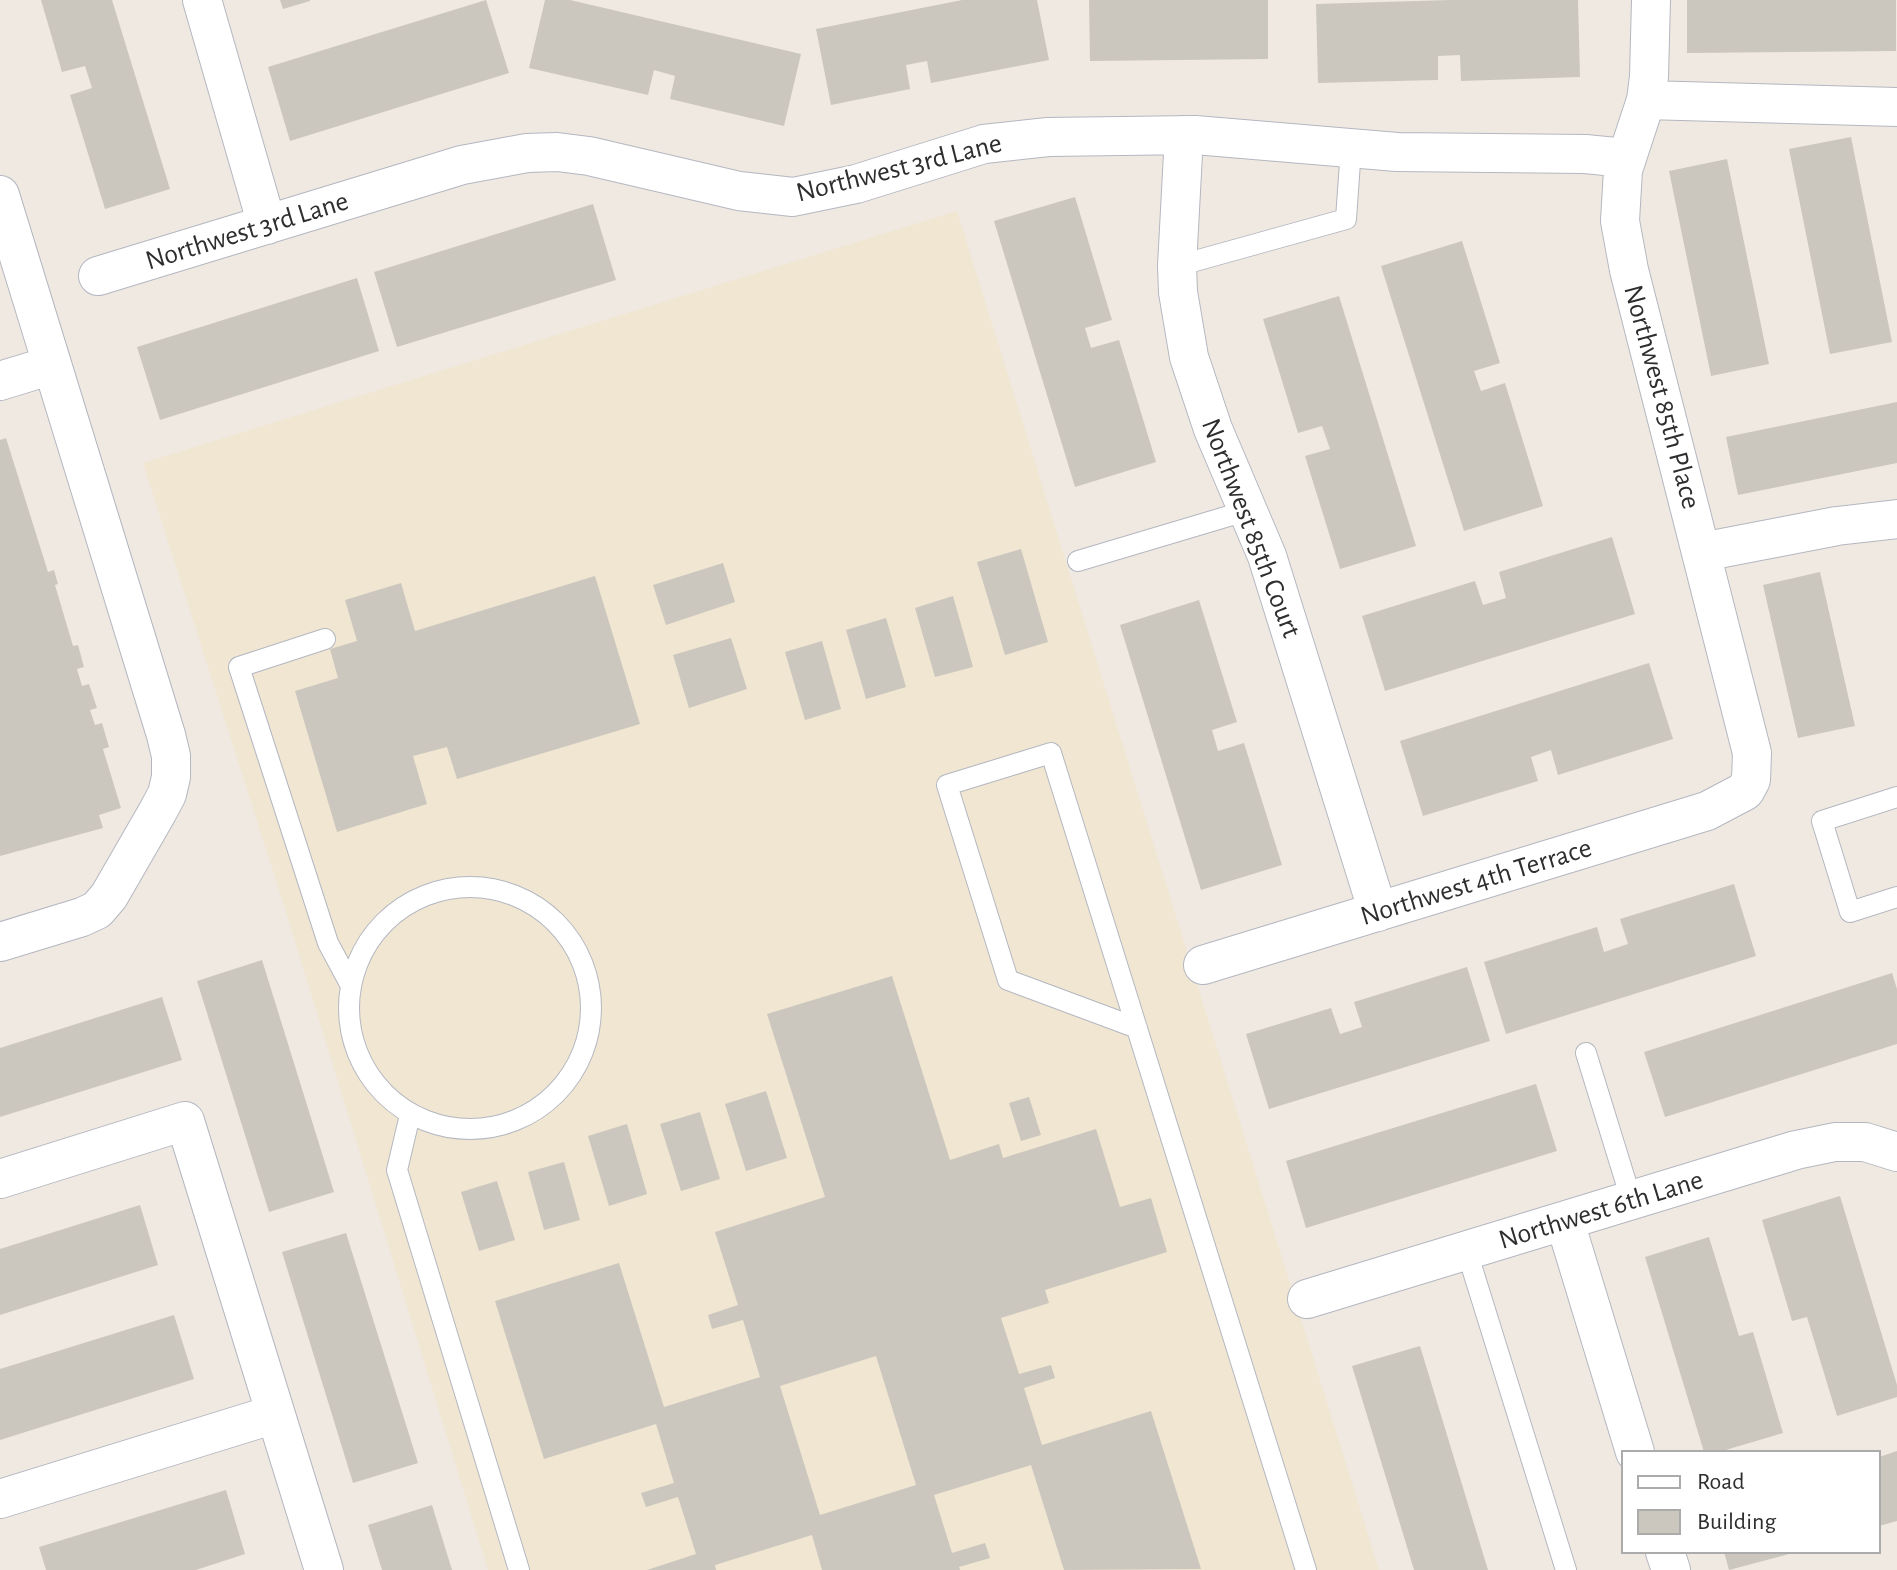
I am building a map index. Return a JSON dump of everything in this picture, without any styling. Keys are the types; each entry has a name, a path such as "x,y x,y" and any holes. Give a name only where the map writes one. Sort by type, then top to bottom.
{"street":[{"path":"202,0 267,225"},
{"name":"Northwest 85th Place","path":"1651,0 1646,100 1626,158 1620,195 1623,244 1752,753 1751,780 1745,791"},
{"path":"1646,100 1897,107"},
{"name":"Northwest 3rd Lane","path":"98,276 462,165 527,153 557,152 589,156 739,191 793,197 856,184 953,153 999,142 1048,137 1184,135 1397,152 1585,154 1626,158"},
{"name":"Northwest 85th Court","path":"1184,135 1177,266 1182,322 1196,381 1213,429 1249,510 1285,609 1378,912"},
{"path":"0,195 8,255 52,365 171,756 167,794 109,896 97,910 0,942"},
{"path":"0,381 52,365"},
{"path":"1702,552 1837,526 1897,519"},
{"name":"Northwest 4th Terrace","path":"1203,965 1707,811 1745,791"},
{"path":"0,1179 185,1121 324,1570"},
{"name":"Northwest 6th Lane","path":"1307,1299 1796,1150 1835,1142 1865,1142 1897,1152"},
{"path":"1565,1222 1634,1450"},
{"path":"0,1499 275,1414"}],"lane":[{"path":"1177,266 1346,219 1351,148"},
{"path":"1078,561 1249,510"},
{"path":"325,639 239,667 328,943 350,984"},
{"path":"1137,1028 1008,980 947,785 1051,753 1137,1028 1306,1570"},
{"path":"1897,797 1822,821 1850,912 1897,897"},
{"path":"457,888 488,888 517,896 544,911 565,933 581,958 590,987 592,1018 585,1047 572,1075 552,1098 527,1116 498,1126 468,1130 438,1126 410,1115 385,1096 366,1072 353,1045 348,1015 350,984 360,955 377,929 400,909 427,895 457,888"},
{"path":"1586,1053 1632,1202"},
{"path":"410,1115 397,1170 519,1570"},
{"path":"1467,1252 1566,1570"}],"shaded area":[{"path":"957,211 1379,1570 488,1570 286,912 143,463"}],"building":[{"path":"41,0 112,0 170,189 105,209 70,95 92,88 85,66 62,72"},
{"path":"280,0 310,0 310,1 283,9"},
{"path":"486,0 509,73 290,141 268,67"},
{"path":"545,0 570,0 801,54 784,126 670,99 675,76 654,70 648,95 529,68"},
{"path":"962,0 1037,0 1049,60 931,83 927,61 906,65 910,89 831,105 816,29"},
{"path":"1089,0 1268,0 1268,59 1090,61"},
{"path":"1578,0 1580,77 1461,81 1460,55 1438,56 1438,80 1318,83 1316,4"},
{"path":"1687,0 1896,0 1896,51 1687,53"},
{"path":"1851,137 1892,342 1830,354 1789,149"},
{"path":"1727,159 1769,364 1711,376 1669,171"},
{"path":"1075,197 1112,320 1085,328 1091,348 1119,340 1156,462 1075,487 994,221"},
{"path":"593,204 616,280 397,347 374,272"},
{"path":"1462,241 1500,363 1474,371 1481,391 1505,383 1543,506 1464,531 1381,266"},
{"path":"357,278 379,351 160,420 137,347"},
{"path":"1339,296 1416,546 1340,569 1305,456 1330,449 1322,426 1298,433 1263,319"},
{"path":"1897,402 1897,463 1738,495 1726,437"},
{"path":"6,438 48,572 54,570 58,584 55,585 73,646 78,645 84,667 77,669 82,686 89,684 97,708 90,710 95,725 102,723 109,747 103,749 121,808 99,815 103,828 0,856 0,440"},
{"path":"1612,537 1635,614 1385,691 1362,616 1475,581 1483,605 1506,598 1499,572"},
{"path":"1021,549 1048,642 1005,655 977,562"},
{"path":"723,563 735,602 666,625 653,585"},
{"path":"1820,572 1855,726 1798,738 1763,585"},
{"path":"595,576 640,724 457,779 447,747 413,756 427,804 337,832 295,691 338,678 330,649 357,641 345,600 401,583 415,631"},
{"path":"953,596 973,667 935,677 915,608"},
{"path":"1199,600 1237,722 1212,730 1218,751 1244,743 1282,865 1201,890 1120,625"},
{"path":"886,618 906,687 866,699 846,630"},
{"path":"731,638 747,689 689,708 673,655"},
{"path":"822,641 841,709 805,720 785,652"},
{"path":"1649,663 1673,739 1558,775 1551,750 1531,757 1538,781 1423,816 1400,741"},
{"path":"1734,884 1756,956 1506,1034 1484,962 1597,927 1604,952 1628,944 1620,919"},
{"path":"262,960 334,1192 269,1212 197,981"},
{"path":"1467,967 1490,1041 1269,1109 1246,1034 1331,1008 1340,1034 1362,1027 1354,1002"},
{"path":"1892,973 1897,989 1897,1044 1665,1117 1644,1052"},
{"path":"892,976 950,1160 999,1144 1003,1158 1096,1129 1120,1207 1151,1198 1167,1252 1045,1290 1049,1303 1001,1318 1019,1374 1051,1365 1055,1378 1024,1388 1042,1445 1151,1411 1201,1569 1064,1570 1031,1465 934,1495 952,1553 985,1543 990,1558 959,1567 960,1570 822,1570 812,1535 715,1565 716,1570 647,1570 696,1554 678,1497 646,1507 641,1493 674,1483 656,1424 544,1459 495,1301 619,1263 664,1407 760,1377 743,1320 712,1329 708,1315 738,1305 715,1232 825,1197 767,1014","holes":["876,1356 916,1485 820,1515 780,1386"]},
{"path":"162,997 182,1060 0,1117 0,1048"},
{"path":"1536,1084 1557,1151 1306,1228 1286,1161"},
{"path":"766,1091 787,1158 746,1171 725,1104"},
{"path":"1029,1097 1041,1135 1021,1141 1009,1103"},
{"path":"700,1112 720,1179 681,1191 660,1124"},
{"path":"627,1124 647,1194 609,1206 588,1136"},
{"path":"564,1162 580,1220 544,1230 528,1172"},
{"path":"497,1181 515,1240 479,1251 461,1192"},
{"path":"1840,1196 1897,1385 1897,1397 1837,1416 1807,1317 1792,1321 1762,1220"},
{"path":"140,1205 158,1265 0,1315 0,1249"},
{"path":"346,1233 418,1463 353,1483 282,1252"},
{"path":"1709,1237 1739,1336 1753,1332 1783,1433 1726,1450 1703,1450 1645,1257"},
{"path":"174,1315 194,1379 0,1440 0,1369"},
{"path":"1420,1346 1488,1570 1414,1570 1352,1366"},
{"path":"1897,1451 1897,1521 1881,1525 1881,1456"},
{"path":"226,1490 245,1554 196,1570 46,1570 39,1547"},
{"path":"432,1505 452,1570 382,1570 368,1525"},
{"path":"1725,1554 1789,1554 1729,1570"}]}
